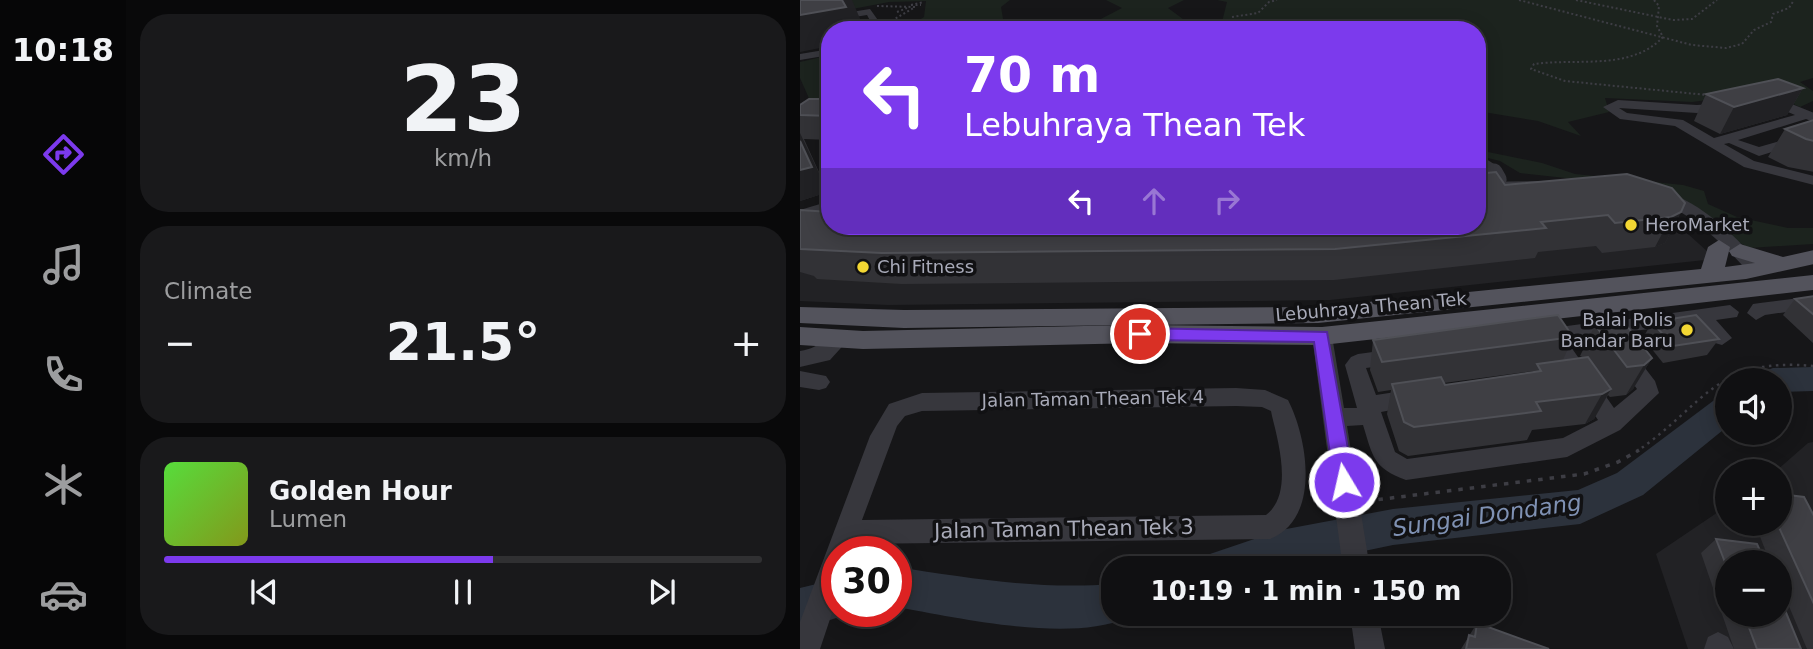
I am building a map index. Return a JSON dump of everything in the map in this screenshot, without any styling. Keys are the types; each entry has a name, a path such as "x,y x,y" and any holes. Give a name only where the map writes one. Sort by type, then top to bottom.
{"main road":[{"name":"Lebuhraya Thean Tek","path":"800,336 839,339 1140,334 1322,336 1652,290 1744,263 1783,263 1813,257"},
{"path":"1709,275 1717,261 1744,263 1781,278 1812,286"},
{"path":"1694,306 1703,288 1747,282 1744,263"},
{"name":"Lebuhraya Thean Tek","path":"800,315 904,319 1318,315 1652,290 1694,306 1812,286"}],"street":[{"path":"800,23 873,12 877,21"},
{"path":"800,57 821,52"},
{"path":"1810,116 1768,98 1701,109 1609,105 1614,112 1624,116 1678,124 1750,164 1813,181"},
{"path":"1713,143 1810,116"},
{"path":"1728,140 1755,152 1813,135"},
{"path":"1486,168 1495,172 1498,179 1493,184 1486,185"},
{"path":"1486,186 1557,191 1502,201"},
{"path":"1645,199 1664,197 1687,208 1744,263"},
{"path":"800,215 821,209"},
{"path":"1691,221 1744,263"},
{"path":"800,231 821,225"},
{"path":"1756,313 1812,286"},
{"path":"1652,290 1676,319 1694,306 1730,312"},
{"path":"1694,306 1722,338"},
{"path":"1604,331 1647,387 1647,397 1612,423 1567,447 1406,470 1390,463 1385,457 1369,410 1355,365 1362,360 1552,335 1604,331"},
{"path":"1552,335 1612,423"},
{"path":"1322,336 1355,556"},
{"path":"800,359 823,355 839,339"},
{"path":"1552,379 1579,375"},
{"path":"1334,418 1433,396"},
{"name":"Jalan Taman Thean Tek 4","path":"844,536 882,435 896,411 922,401 1236,397 1265,399 1280,406 1289,431 1291,499 1288,511 1280,520"},
{"name":"Jalan Taman Thean Tek 3","path":"912,542 1102,527 1259,528 1270,527 1280,520"},
{"path":"805,649 821,600"},
{"path":"1366,626 1370,649"}],"lane":[{"path":"1645,199 1691,221"},
{"path":"800,224 821,218"},
{"path":"1622,327 1676,319"}],"path":[{"path":"1232,17 1258,13 1269,2 1277,0"},
{"path":"1519,0 1692,45 1726,48 1742,44 1754,30 1771,22 1774,14 1789,8 1794,0"},
{"path":"1576,0 1657,17 1692,19 1717,0"},
{"path":"1654,0 1659,6 1657,26 1663,37"},
{"path":"897,12 924,1"},
{"path":"854,14 868,6 921,5"},
{"path":"892,21 915,7 911,6"},
{"path":"1663,37 1658,45 1633,57 1577,63 1543,62 1534,64 1531,69 1565,81 1712,95"}],"shaded area":[{"path":"800,0 1010,0 1001,7 1003,21 918,21 924,17 926,1 889,2 800,19"},
{"path":"1106,0 1184,0 1168,8 1183,19 1177,21 1097,21 1122,8"},
{"path":"1217,0 1813,0 1813,78 1800,82 1813,91 1813,101 1800,107 1766,92 1692,102 1605,98 1609,112 1568,122 1581,136 1538,121 1486,112 1486,21 1222,21 1227,2"},
{"path":"821,57 821,112 815,112 800,78 800,62"},
{"path":"1486,153 1542,163 1575,174 1683,185 1704,191 1708,204 1737,217 1788,228 1813,228 1813,244 1749,248 1639,186 1520,173 1500,161 1486,158"},
{"path":"1657,214 1678,225 1708,252 1705,260 1330,300 888,305 800,301 800,238 969,235 1486,235 1486,225"},
{"path":"1813,442 1813,649 1688,649 1656,554 1715,514 1715,536 1792,536 1792,459 1790,459 1808,443"}],"building":[{"path":"800,0 842,0 846,7 800,15"},
{"path":"1778,79 1803,88 1734,107 1706,94"},
{"path":"809,99 821,99 821,116 800,115 800,105"},
{"path":"1814,120 1814,141 1785,129"},
{"path":"800,141 812,167 800,170"},
{"path":"1496,172 1505,185 1627,174 1672,188 1685,203 1681,212 1671,217 1615,223 1608,215 1541,222 1546,228 1486,234 1486,173"},
{"path":"800,210 821,211 821,235 1476,235 1335,249 882,253 800,249"},
{"path":"1814,296 1814,315 1795,299"},
{"path":"1558,315 1573,337 1382,362 1373,340"},
{"path":"1696,315 1719,339 1673,346 1652,322"},
{"path":"1623,321 1652,358 1644,365 1627,367 1595,325"},
{"path":"1588,357 1611,389 1602,394 1536,402 1541,411 1414,427 1404,422 1392,384 1441,377 1445,385 1541,371 1537,364"},
{"path":"1792,496 1804,497 1814,516 1814,604 1792,556 1792,550 1789,550 1783,536 1792,536"},
{"path":"1716,539 1757,544 1760,550 1720,550"},
{"path":"1477,626 1485,626 1549,649 1466,649 1469,635 1475,637"},
{"path":"1749,627 1792,627 1801,649 1757,649"}],"waterway":[{"name":"Sungai Dondang","path":"1792,380 1814,379"},
{"name":"Sungai Dondang","path":"1260,556 1281,549 1393,527 1580,507 1630,484 1715,417"},
{"name":"Sungai Dondang","path":"912,590 996,603 1070,608 1101,605"},
{"name":"Sungai Dondang","path":"800,609 821,603"}],"place":[{"name":"HeroMarket","path":"1631,225"},
{"name":"Chi Fitness","path":"863,267"},
{"name":"Balai Polis Bandar Baru","path":"1687,330"}],"route":[{"path":"1140,334 1322,336 1344,482"}]}
